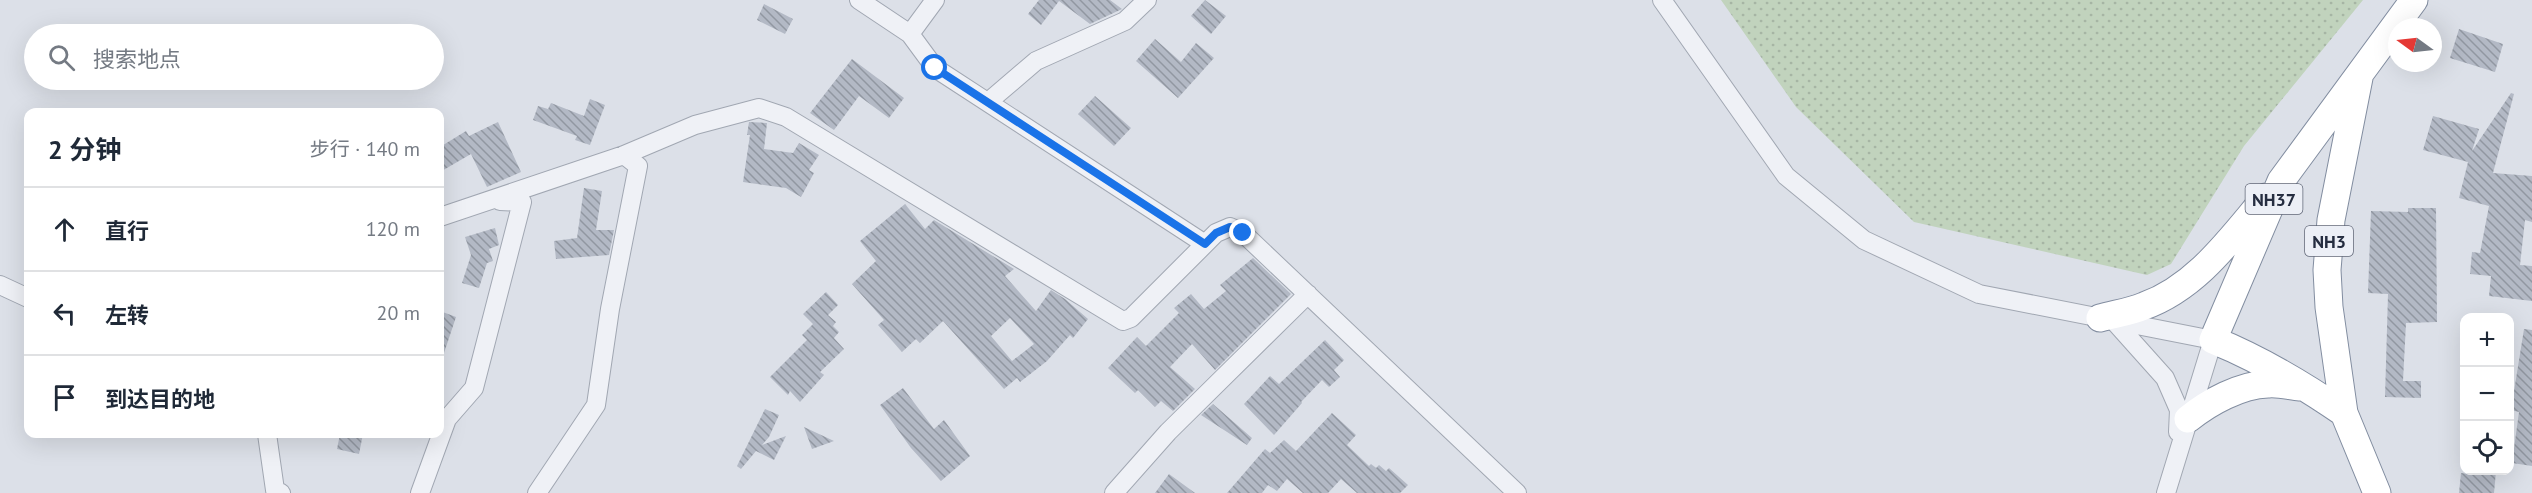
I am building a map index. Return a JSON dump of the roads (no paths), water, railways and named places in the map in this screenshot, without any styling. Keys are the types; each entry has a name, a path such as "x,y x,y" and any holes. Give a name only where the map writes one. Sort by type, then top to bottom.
{"highway":[{"name":"NH37","path":"2213,340 2281,181 2414,0"},
{"name":"NH3","path":"2344,413 2329,307 2327,270 2331,220 2360,71"},
{"path":"2107,320 2171,293 2196,276 2281,181"},
{"path":"2213,340 2247,354 2308,388 2344,413 2377,493"},
{"path":"2188,419 2209,402 2232,393 2267,384 2308,388"}],"street":[{"path":"859,0 910,34 935,68 1205,244"},
{"path":"910,34 935,0"},
{"path":"988,102 1036,61 1125,21 1147,0"},
{"path":"1662,0 1786,176 1864,240 1979,294 2213,340 2166,493"},
{"path":"444,216 624,155 695,125 759,108 786,117 1123,321 1131,318 1216,233 1230,227 1237,230 1308,294 1517,493"},
{"path":"537,493 596,405 610,309 638,166 624,155"},
{"path":"444,427 447,419 474,388 522,202 487,201"},
{"path":"0,285 24,296"},
{"path":"1114,493 1168,432 1308,294"},
{"path":"2107,320 2165,378 2175,396 2179,410 2176,459"},
{"path":"268,438 275,490 281,493"},
{"path":"420,493 440,438"}]}
